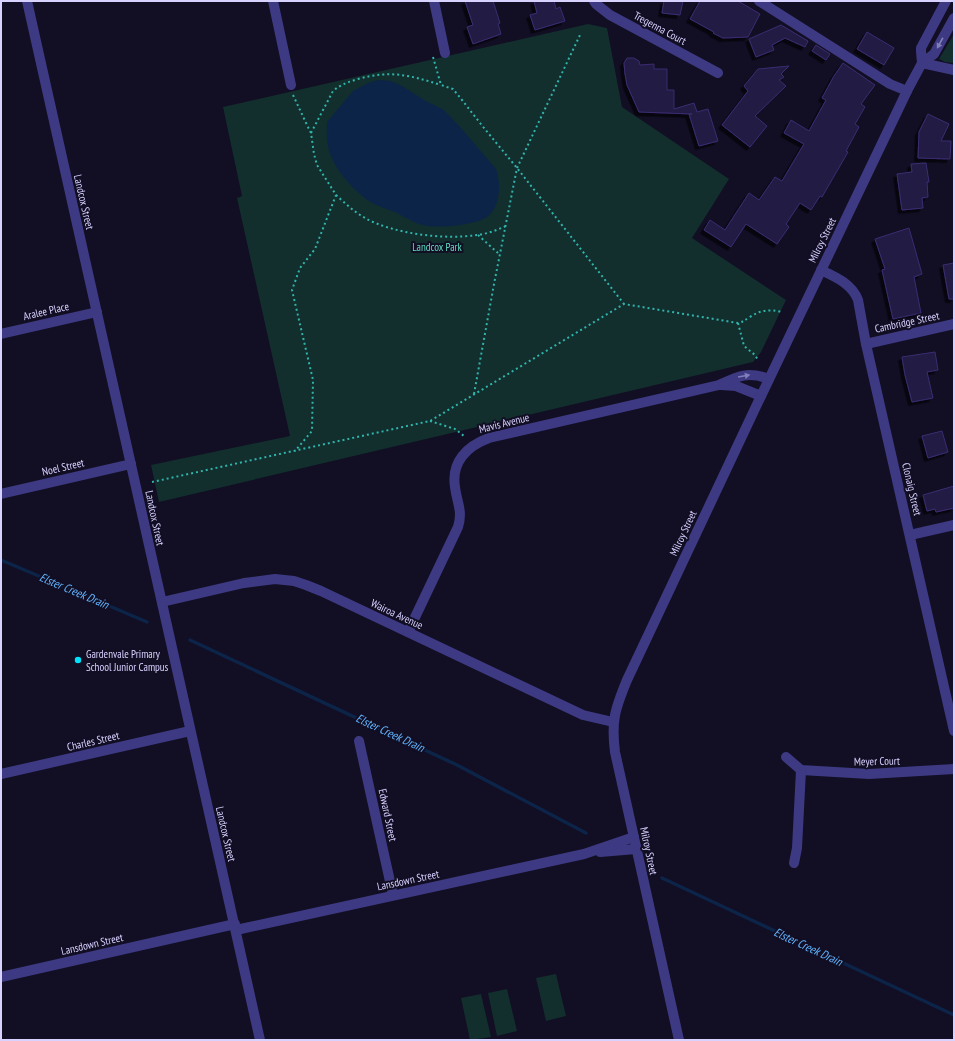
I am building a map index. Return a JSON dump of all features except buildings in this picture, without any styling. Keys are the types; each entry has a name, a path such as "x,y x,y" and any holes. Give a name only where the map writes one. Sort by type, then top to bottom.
{"street":[{"name":"Landcox Street","path":"27,1 190,731 236,927 260,1040"},
{"path":"273,1 292,88"},
{"path":"434,1 446,53"},
{"name":"Tregenna Court","path":"594,1 610,15 718,73"},
{"path":"759,1 890,84 906,91"},
{"name":"Milroy Street","path":"922,63 922,48 946,1"},
{"name":"Milroy Street","path":"679,1040 615,752 613,722 617,705 627,680 760,396 906,91 922,63 934,54 951,27 954,18"},
{"path":"922,63 954,70"},
{"name":"Clonaig Street","path":"821,270 849,286 856,294 866,344 954,728"},
{"name":"Aralee Place","path":"1,334 97,312"},
{"name":"Cambridge Street","path":"866,344 954,324"},
{"name":"Mavis Avenue","path":"408,632 458,527 460,513 454,486 454,478 459,461 470,447 489,438 719,385 737,377 754,374 769,379"},
{"name":"Mavis Avenue","path":"719,385 736,386 760,396"},
{"name":"Noel Street","path":"1,494 131,464"},
{"path":"910,535 954,525"},
{"name":"Wairoa Avenue","path":"162,602 244,583 275,579 294,581 321,591 583,715 613,722"},
{"name":"Charles Street","path":"1,774 190,731"},
{"name":"Edward Street","path":"359,741 393,895"},
{"path":"786,757 801,770 797,848 794,863"},
{"name":"Meyer Court","path":"801,770 869,774 954,769"},
{"name":"Lansdown Street","path":"584,854 634,837"},
{"name":"Lansdown Street","path":"1,976 584,854 636,849"}],"path":[{"path":"474,394 500,254 518,168 580,35"},
{"path":"433,56 441,85"},
{"path":"312,133 333,91 338,86 344,84 372,76 397,74 418,78 453,89 518,168 624,304"},
{"path":"292,88 293,97 312,133 314,154 317,165 336,195 364,218 404,231 424,235 478,235 506,226"},
{"path":"294,452 312,431 313,380 292,290 300,268 315,249 336,195"},
{"path":"478,235 500,254"},
{"path":"152,482 430,421 624,304 738,323 766,310 782,312"},
{"path":"738,323 744,346 755,355 758,360"},
{"path":"430,421 455,429 464,436"}],"green space":[{"name":"Landcox Park","path":"588,24 607,28 622,107 729,179 692,238 786,300 761,352 753,362 159,502 151,465 290,436 237,198 242,196 223,107"},
{"path":"954,34 954,63 945,62 939,59"},
{"path":"556,974 566,1016 546,1021 536,978"},
{"path":"507,989 517,1031 497,1036 488,993"},
{"path":"481,994 491,1037 470,1040 461,998"}],"water":[{"path":"379,80 391,81 402,86 424,100 444,110 496,169 499,181 499,194 492,213 482,220 458,225 434,227 424,225 369,201 344,177 330,154 327,140 327,122 353,91 368,83"}],"waterway":[{"name":"Elster Creek Drain","path":"1,560 147,622"},
{"name":"Elster Creek Drain","path":"190,640 457,765 586,833"},
{"name":"Elster Creek Drain","path":"662,878 954,1015"}],"place":[{"name":"Gardenvale Primary School Junior Campus","path":"78,660"}]}
